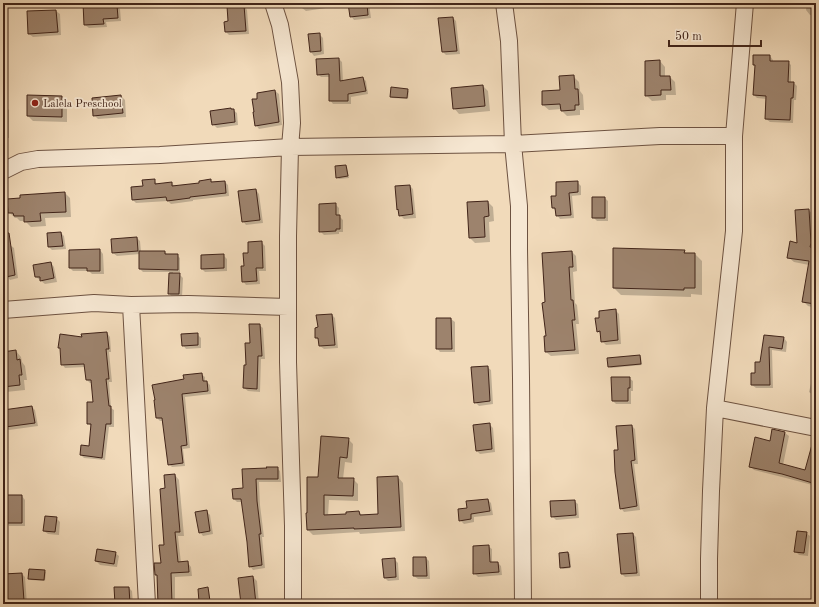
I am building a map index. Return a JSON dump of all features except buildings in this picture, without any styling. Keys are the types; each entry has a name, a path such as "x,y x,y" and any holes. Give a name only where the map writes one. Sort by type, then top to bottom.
{"street":[{"path":"273,3 280,25 290,82 292,123 290,147 288,307 288,362 294,526 292,604"},
{"path":"504,3 509,41 513,144 519,206 523,604"},
{"path":"709,604 710,506 715,408 734,231 734,136 745,3"},
{"path":"3,171 21,162 38,159 160,155 290,147 513,144 660,136 734,136"},
{"path":"3,310 94,303 131,305 188,304 288,307"},
{"path":"131,305 147,604"},
{"path":"715,408 816,428"}],"place":[{"name":"Lalela Preschool","path":"35,103"}]}
